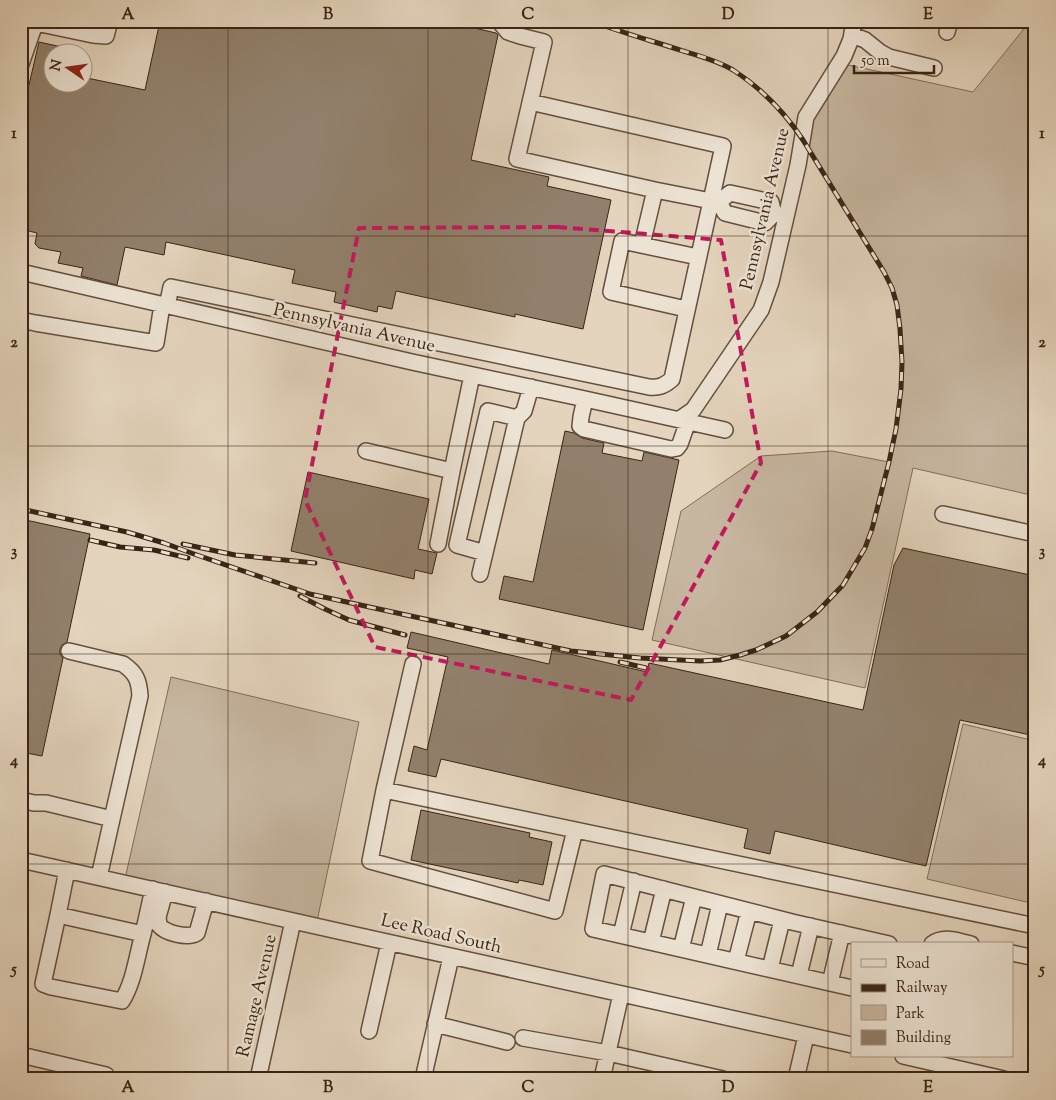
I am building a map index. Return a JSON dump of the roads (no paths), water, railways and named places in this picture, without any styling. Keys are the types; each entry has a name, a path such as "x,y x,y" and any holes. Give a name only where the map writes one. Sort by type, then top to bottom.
{"street":[{"path":"21,64 41,22 93,35 106,36 110,21"},
{"path":"499,21 508,32 544,42 517,159 715,202 725,213 765,223 780,215 771,202 730,193 715,202"},
{"path":"853,28 880,52 934,68"},
{"name":"Pennsylvania Avenue","path":"684,420 693,410 761,310 771,282 780,215 798,165 806,117 844,56 853,28"},
{"path":"21,320 156,343 171,286 639,385 658,388 666,385 672,379 698,257 715,202 723,146 530,102"},
{"path":"642,245 655,190"},
{"path":"686,309 610,292 622,241 698,257"},
{"name":"Pennsylvania Avenue","path":"21,272 393,358 585,398 725,430"},
{"path":"438,544 472,375"},
{"path":"480,574 517,418 524,411 530,387"},
{"path":"585,398 580,417 580,426 584,430 671,449 677,448 680,444 684,420"},
{"path":"485,553 457,545 488,411 517,418"},
{"path":"366,451 452,471"},
{"path":"943,514 1035,534"},
{"path":"69,651 123,664 136,675 140,696 99,878"},
{"path":"413,664 370,860 555,911 574,830"},
{"path":"21,787 25,801 46,803 112,819"},
{"path":"384,790 1035,926"},
{"name":"Lee Road South","path":"21,860 851,1045"},
{"path":"67,870 43,984 51,987 122,1001 126,995 143,934 159,891"},
{"path":"851,988 593,929 604,874 782,920 842,933 871,942"},
{"path":"621,935 634,881"},
{"path":"651,942 664,889"},
{"path":"159,891 159,925 165,930 184,935 197,933 206,901"},
{"path":"681,949 694,897"},
{"path":"708,955 720,904"},
{"path":"736,961 749,911"},
{"path":"58,915 143,934"},
{"path":"770,969 782,920"},
{"name":"Ramage Avenue","path":"258,1079 293,921"},
{"path":"799,976 812,926"},
{"path":"830,983 842,933"},
{"path":"934,942 938,939 951,939 962,942"},
{"path":"370,1031 389,943"},
{"path":"1014,953 1035,958"},
{"path":"423,1079 450,957"},
{"path":"602,1079 621,994"},
{"path":"435,1024 507,1042"},
{"path":"796,1079 806,1036"},
{"path":"524,1038 608,1053 723,1079"},
{"path":"21,1055 106,1077"},
{"path":"911,1058 981,1076 1004,1079"}],"railway":[{"path":"21,509 127,532 310,594 571,651 640,658 720,660 756,650 786,636 817,612 843,585 865,548 872,529 889,462 896,429 902,362 897,305 892,288 803,140 788,120 763,93 733,70 721,64 592,21"},
{"path":"90,540 120,547 154,550 188,558"},
{"path":"183,544 235,555 315,563"},
{"path":"300,596 349,620 405,635"},
{"path":"620,662 646,668"}]}
